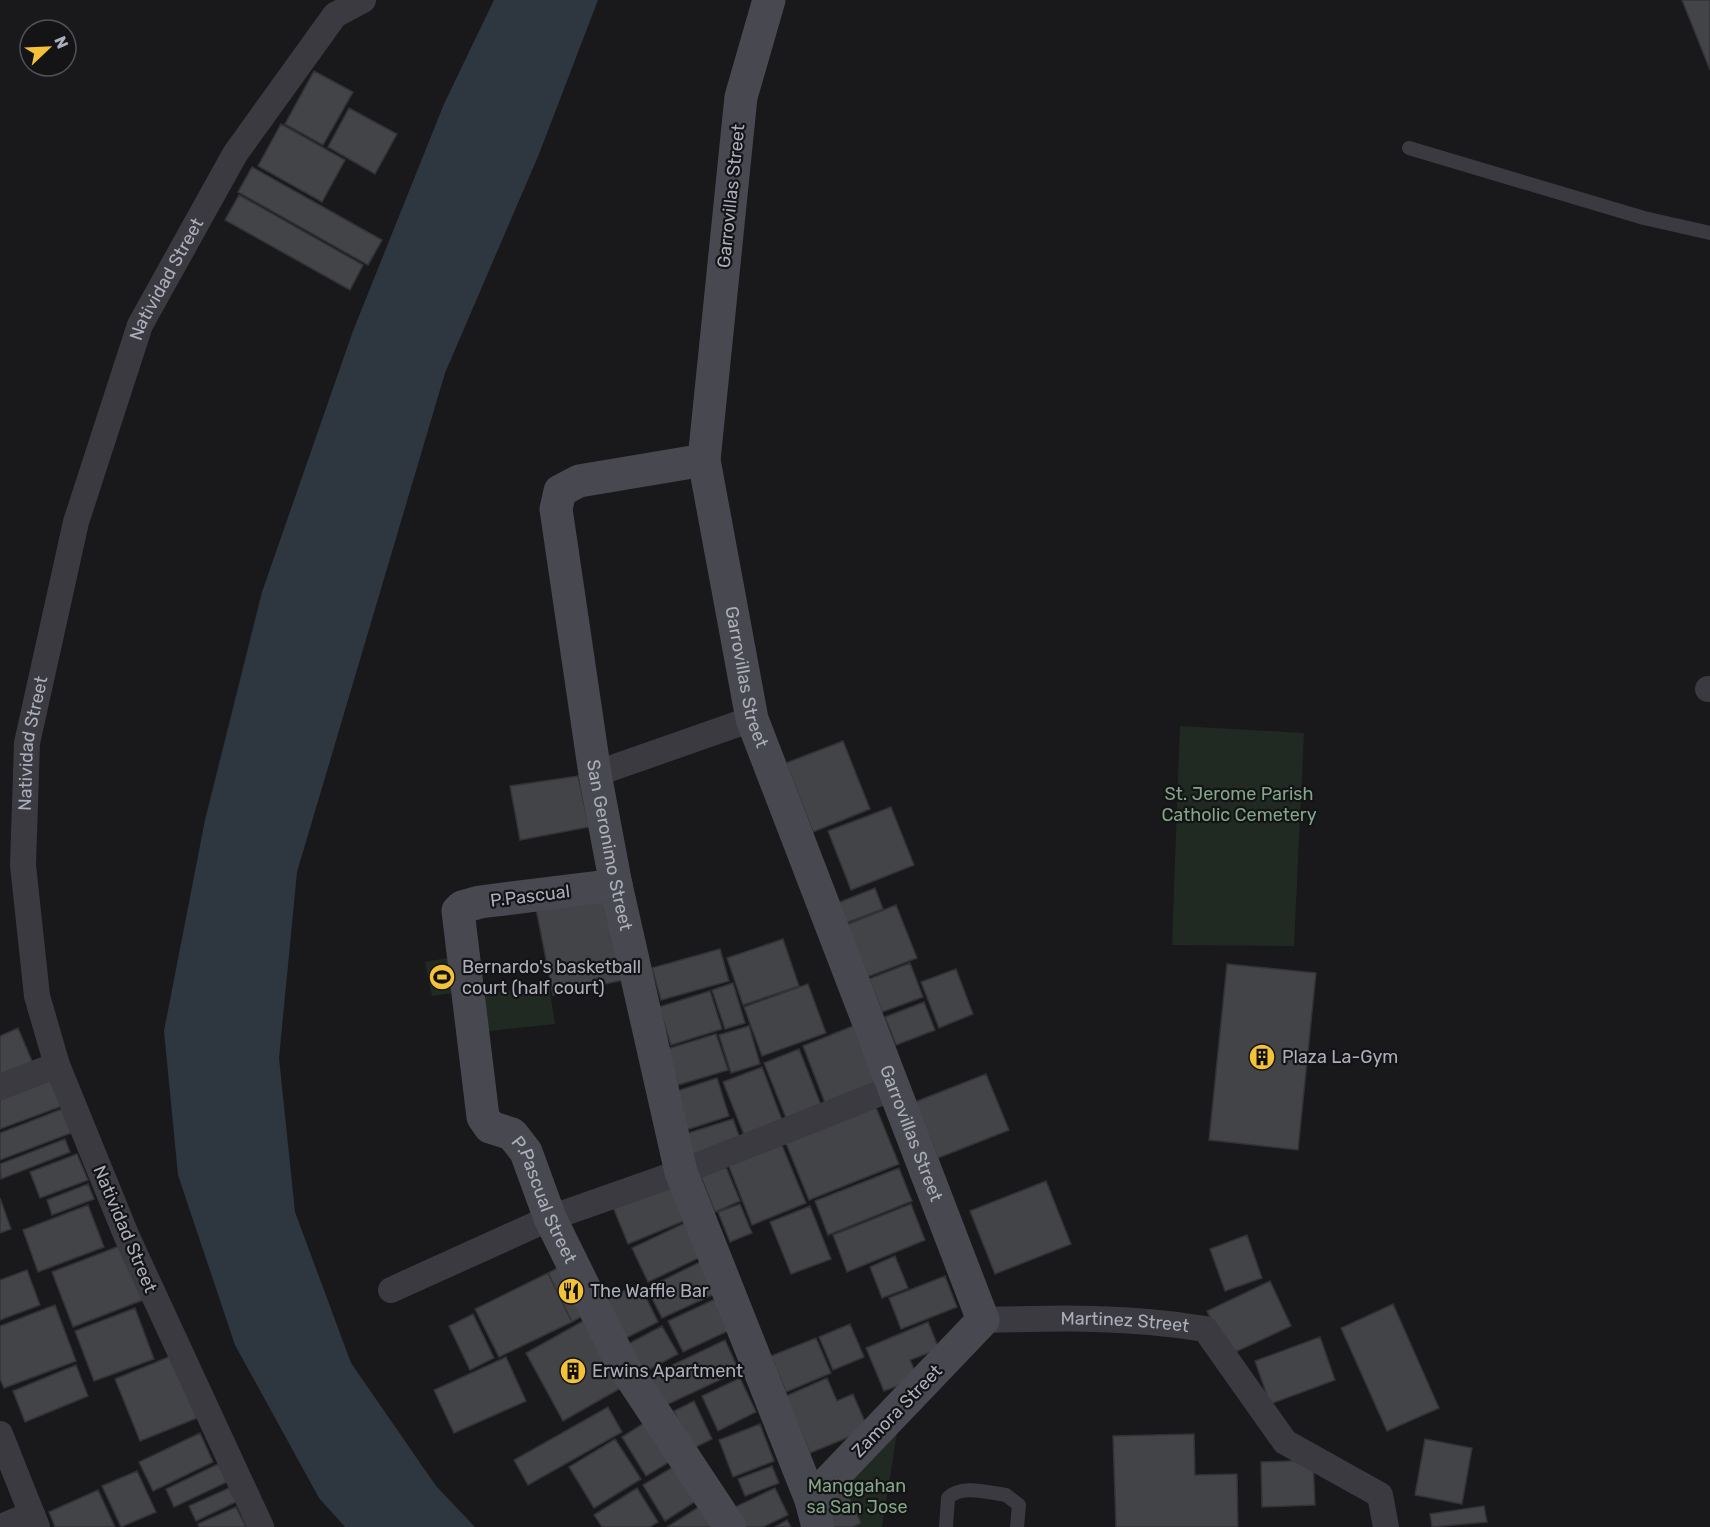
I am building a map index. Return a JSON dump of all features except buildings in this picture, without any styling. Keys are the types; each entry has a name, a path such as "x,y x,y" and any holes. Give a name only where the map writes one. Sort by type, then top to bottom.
{"street":[{"name":"Natividad Street","path":"261,1527 127,1237 57,1065 38,996 23,865 27,743 76,522 140,325 235,154 335,15 363,0"},
{"name":"Garrovillas Street","path":"769,0 741,97 704,460 752,720 983,1320"},
{"name":"San Geronimo Street","path":"704,460 579,481 560,491 556,509 595,774 616,885 681,1172 814,1514"},
{"path":"595,774 752,720"},
{"name":"P.Pascual","path":"458,923 458,911 469,905 616,885"},
{"name":"P.Pascual Street","path":"458,923 483,1116 490,1127 512,1134 520,1142 550,1218 621,1362 730,1527"},
{"path":"0,1087 57,1065"},
{"path":"391,1290 550,1218 681,1172 893,1088"},
{"name":"Martinez Street","path":"983,1320 1075,1317 1160,1321 1205,1329 1285,1442 1380,1495 1386,1527"},
{"name":"Zamora Street","path":"814,1514 983,1320"},
{"path":"0,1434 34,1520 1,1527"}],"lane":[{"path":"1409,148 1644,218 1710,233"},
{"path":"946,1527 948,1498 955,1493 966,1491 1006,1495 1011,1498 1019,1505 1017,1527"}],"green space":[{"name":"St. Jerome Parish Catholic Cemetery","path":"1180,726 1304,733 1294,946 1172,945"},
{"name":"Bernardo's basketball court (half court)","path":"453,957 459,992 432,996 425,962"},
{"path":"549,986 555,1024 479,1032 476,995"},
{"name":"Manggahan sa San Jose","path":"901,1408 882,1527 818,1527 811,1500"}],"shaded area":[{"path":"494,0 598,0 539,154 445,373 297,872 279,1058 295,1212 351,1363 436,1486 475,1527 345,1527 319,1498 235,1345 178,1175 164,1031 205,820 262,592 353,331 444,104"}],"place":[{"name":"Bernardo's basketball court (half court)","path":"442,977"},
{"name":"Plaza La-Gym","path":"1262,1057"},
{"name":"The Waffle Bar","path":"571,1291"},
{"name":"Erwins Apartment","path":"573,1371"}]}
